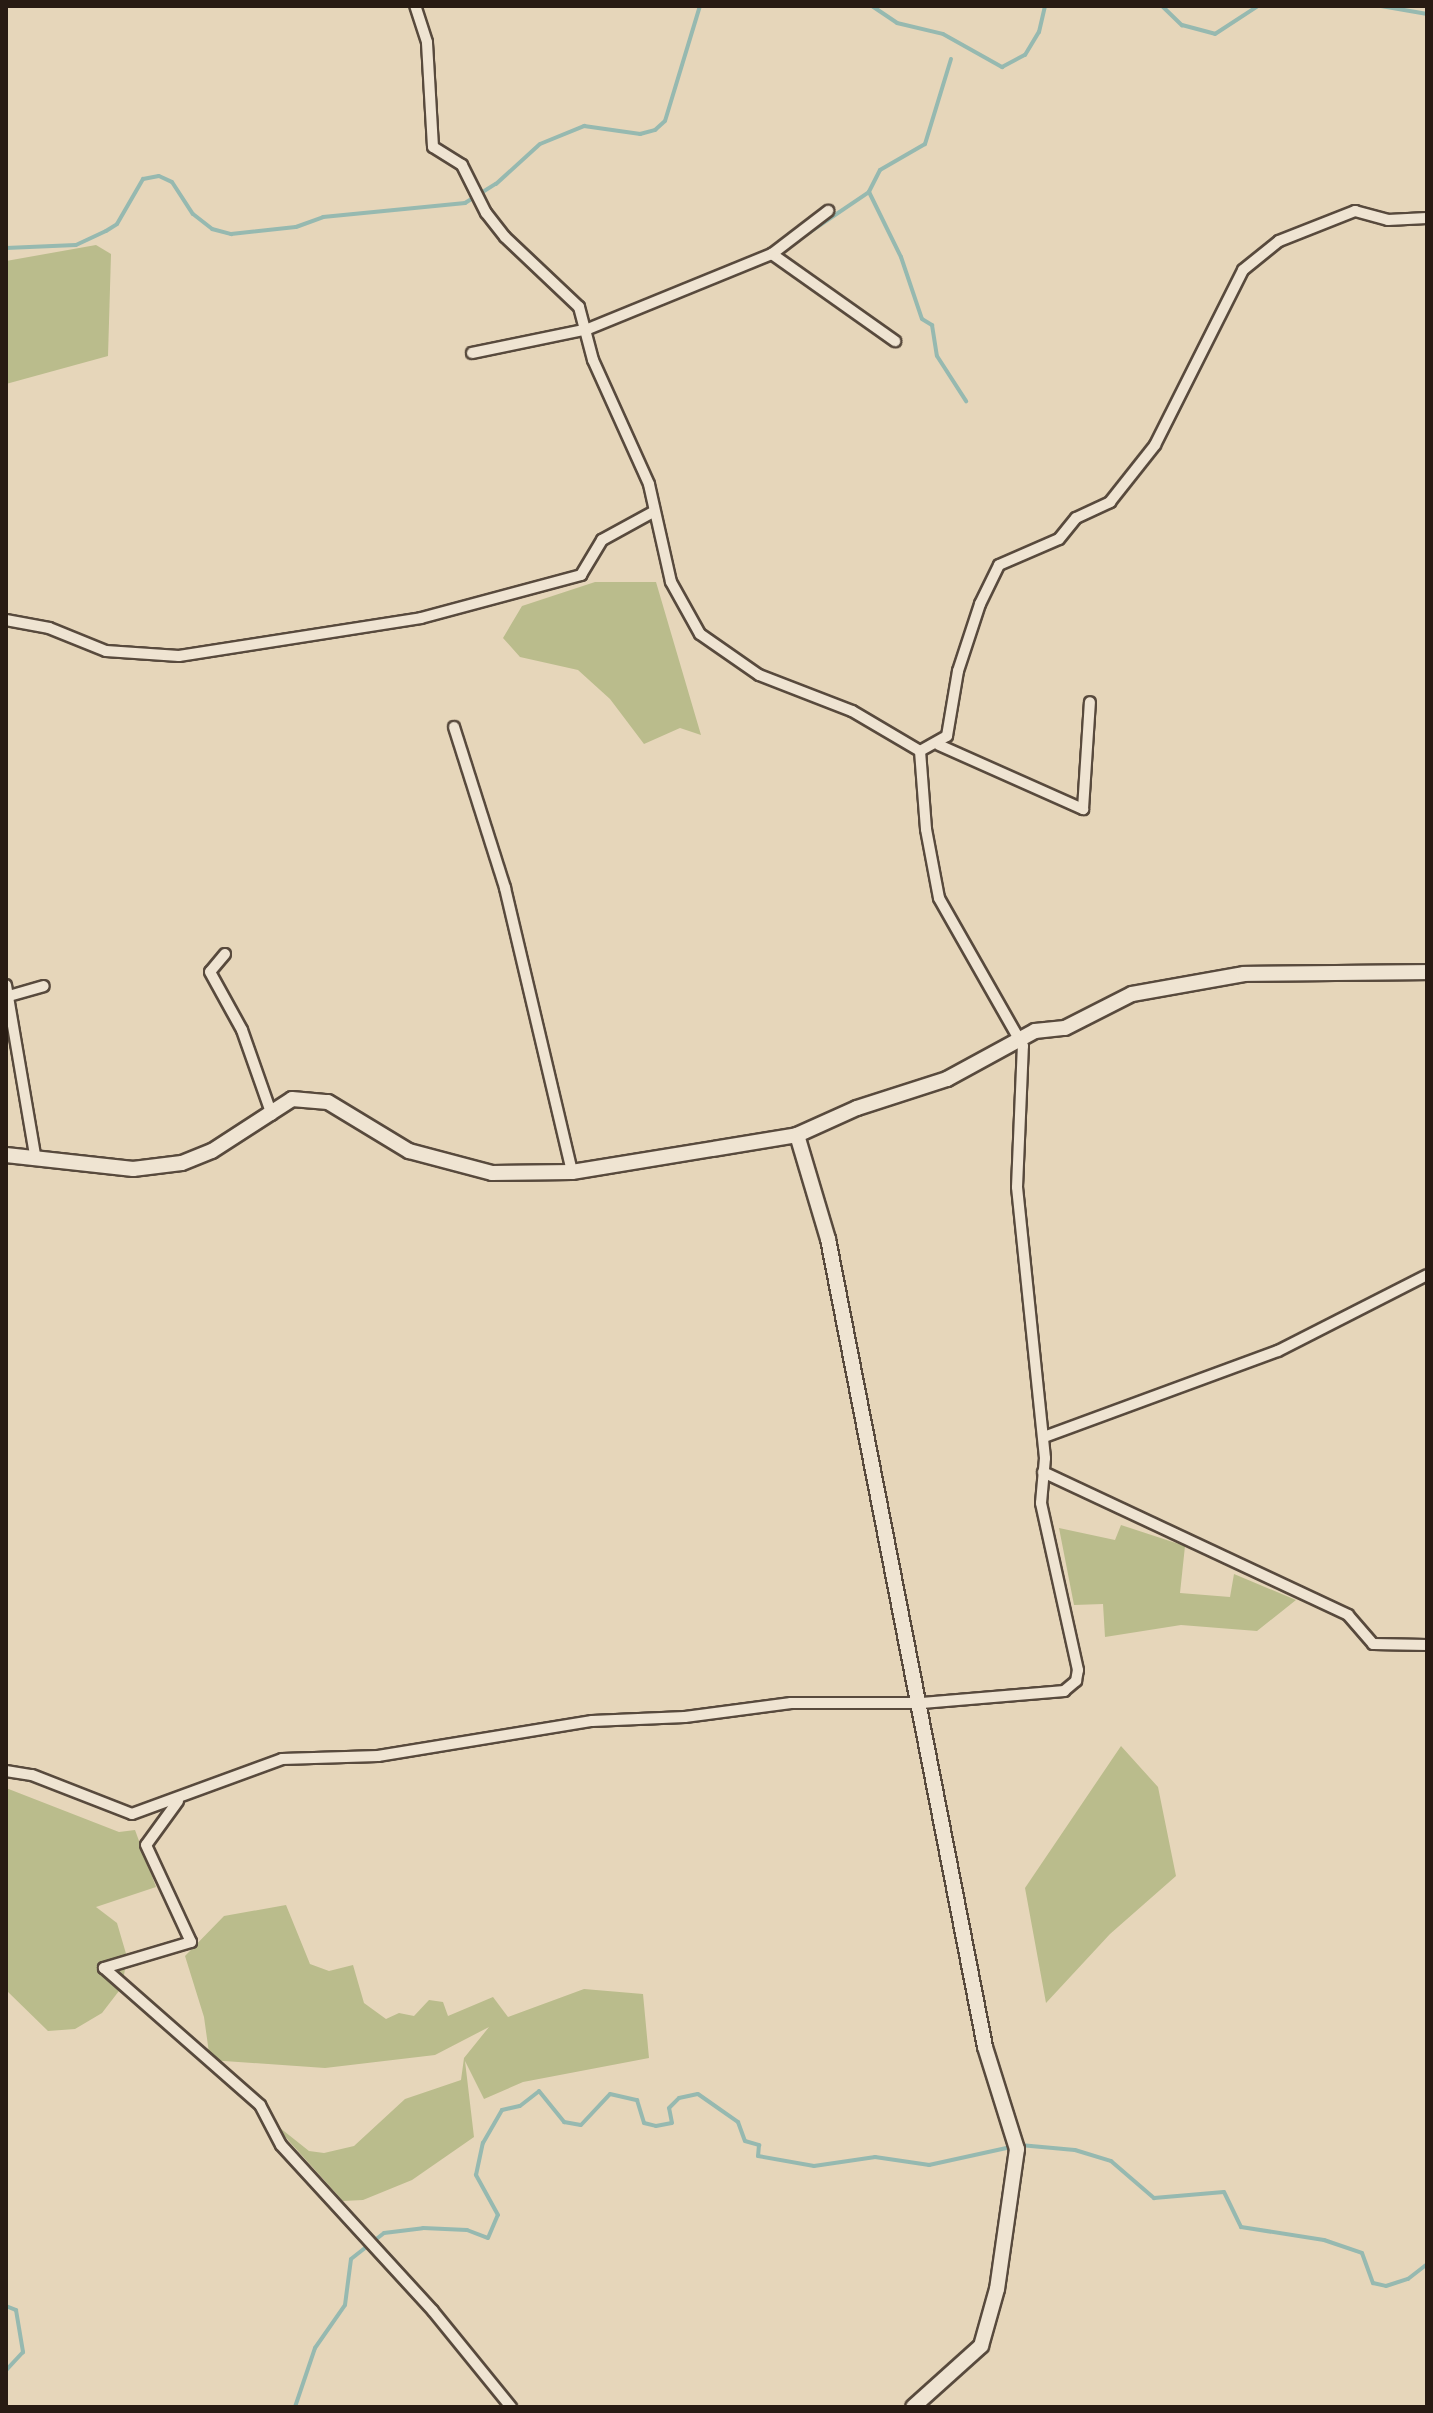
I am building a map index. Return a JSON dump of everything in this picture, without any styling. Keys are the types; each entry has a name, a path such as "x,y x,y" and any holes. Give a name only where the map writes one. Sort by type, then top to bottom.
{"street":[{"path":"415,6 427,42 433,147 462,165 486,213 579,307 588,329 593,360 649,484 671,582 700,634 759,675 852,711 920,751 939,745 947,736 958,671 980,604 999,565 1059,539 1076,518 1110,502 1155,445 1243,270 1279,241 1355,211 1388,220 1427,218"},
{"path":"472,353 588,329 772,254 828,211"},
{"path":"772,254 895,341"},
{"path":"6,620 49,628 106,651 179,656 421,618 581,575 602,540 653,512"},
{"path":"939,745 1083,809 1090,702"},
{"path":"454,727 505,888 572,1172"},
{"path":"6,1771 32,1775 132,1814 178,1800 259,1763 282,1759 378,1756 592,1721 685,1717 791,1703 922,1703 1064,1691 1076,1681 1078,1670 1043,1515 1044,1437 1017,1187 1023,1046 1017,1041 939,898 926,829 920,751"},
{"path":"225,954 210,972 242,1030 272,1115"},
{"path":"6,1155 35,1155 133,1169 182,1163 272,1115 292,1099 328,1102 409,1151 492,1173 572,1172 797,1135 857,1108 947,1079 1035,1031 1065,1028 1132,994 1244,974 1427,972"},
{"path":"35,1155 8,990 44,986"},
{"path":"797,1135 828,1239 922,1703 985,2047 1017,2149 997,2289 981,2346 913,2407"},
{"path":"1044,1437 1278,1351 1427,1275"},
{"path":"1043,1472 1348,1615 1373,1644 1427,1645"},
{"path":"178,1800 146,1845 191,1942 104,1968 260,2105 281,2145 433,2311 511,2407"}],"green space":[{"path":"96,245 111,254 108,356 6,384 6,261"},
{"path":"595,582 656,582 701,735 680,728 644,744 610,699 578,670 520,657 503,638 522,606"},
{"path":"1121,1525 1185,1546 1180,1593 1230,1597 1234,1574 1296,1600 1257,1631 1181,1625 1105,1637 1103,1604 1074,1605 1059,1528 1115,1540"},
{"path":"1121,1746 1158,1787 1176,1876 1110,1934 1046,2003 1025,1888"},
{"path":"6,1788 119,1832 135,1830 156,1887 96,1907 117,1923 127,1957 122,1987 102,2013 75,2029 48,2031 6,1990"},
{"path":"286,1905 310,1964 329,1971 353,1965 364,2003 386,2019 399,2013 414,2016 429,2000 443,2002 448,2016 493,1997 508,2017 584,1989 643,1994 649,2058 523,2082 484,2099 465,2061 474,2137 412,2180 363,2200 343,2201 270,2120 309,2151 324,2153 354,2146 405,2099 461,2080 464,2058 489,2027 435,2055 325,2068 210,2060 204,2017 185,1956 224,1916"}],"waterway":[{"path":"6,248 76,245 106,231 117,224 143,179 159,176 172,182 193,214 212,229 231,234 296,227 323,217 465,203 496,184 540,144 584,126 640,134 655,130 665,121 700,6"},
{"path":"872,6 897,23 943,34 1002,67 1025,55 1039,32 1045,6"},
{"path":"1162,6 1182,25 1215,34 1258,6"},
{"path":"1381,6 1427,14"},
{"path":"951,59 925,144 880,170 869,192 901,257 922,319 932,325 937,356 966,401"},
{"path":"798,240 869,192"},
{"path":"295,2407 315,2348 345,2305 351,2259 384,2233 423,2228 467,2230 488,2238 498,2215 476,2175 483,2143 502,2110 520,2106 539,2091 564,2122 581,2125 610,2094 637,2100 644,2123 656,2126 672,2123 669,2108 679,2098 698,2094 738,2122 745,2141 759,2145 758,2156 814,2166 875,2157 929,2165 1011,2147"},
{"path":"1020,2145 1075,2150 1111,2161 1154,2198 1224,2192 1241,2227 1324,2240 1362,2253 1373,2283 1386,2286 1408,2279 1427,2264"},
{"path":"6,2306 16,2310 23,2352 6,2370"}]}
